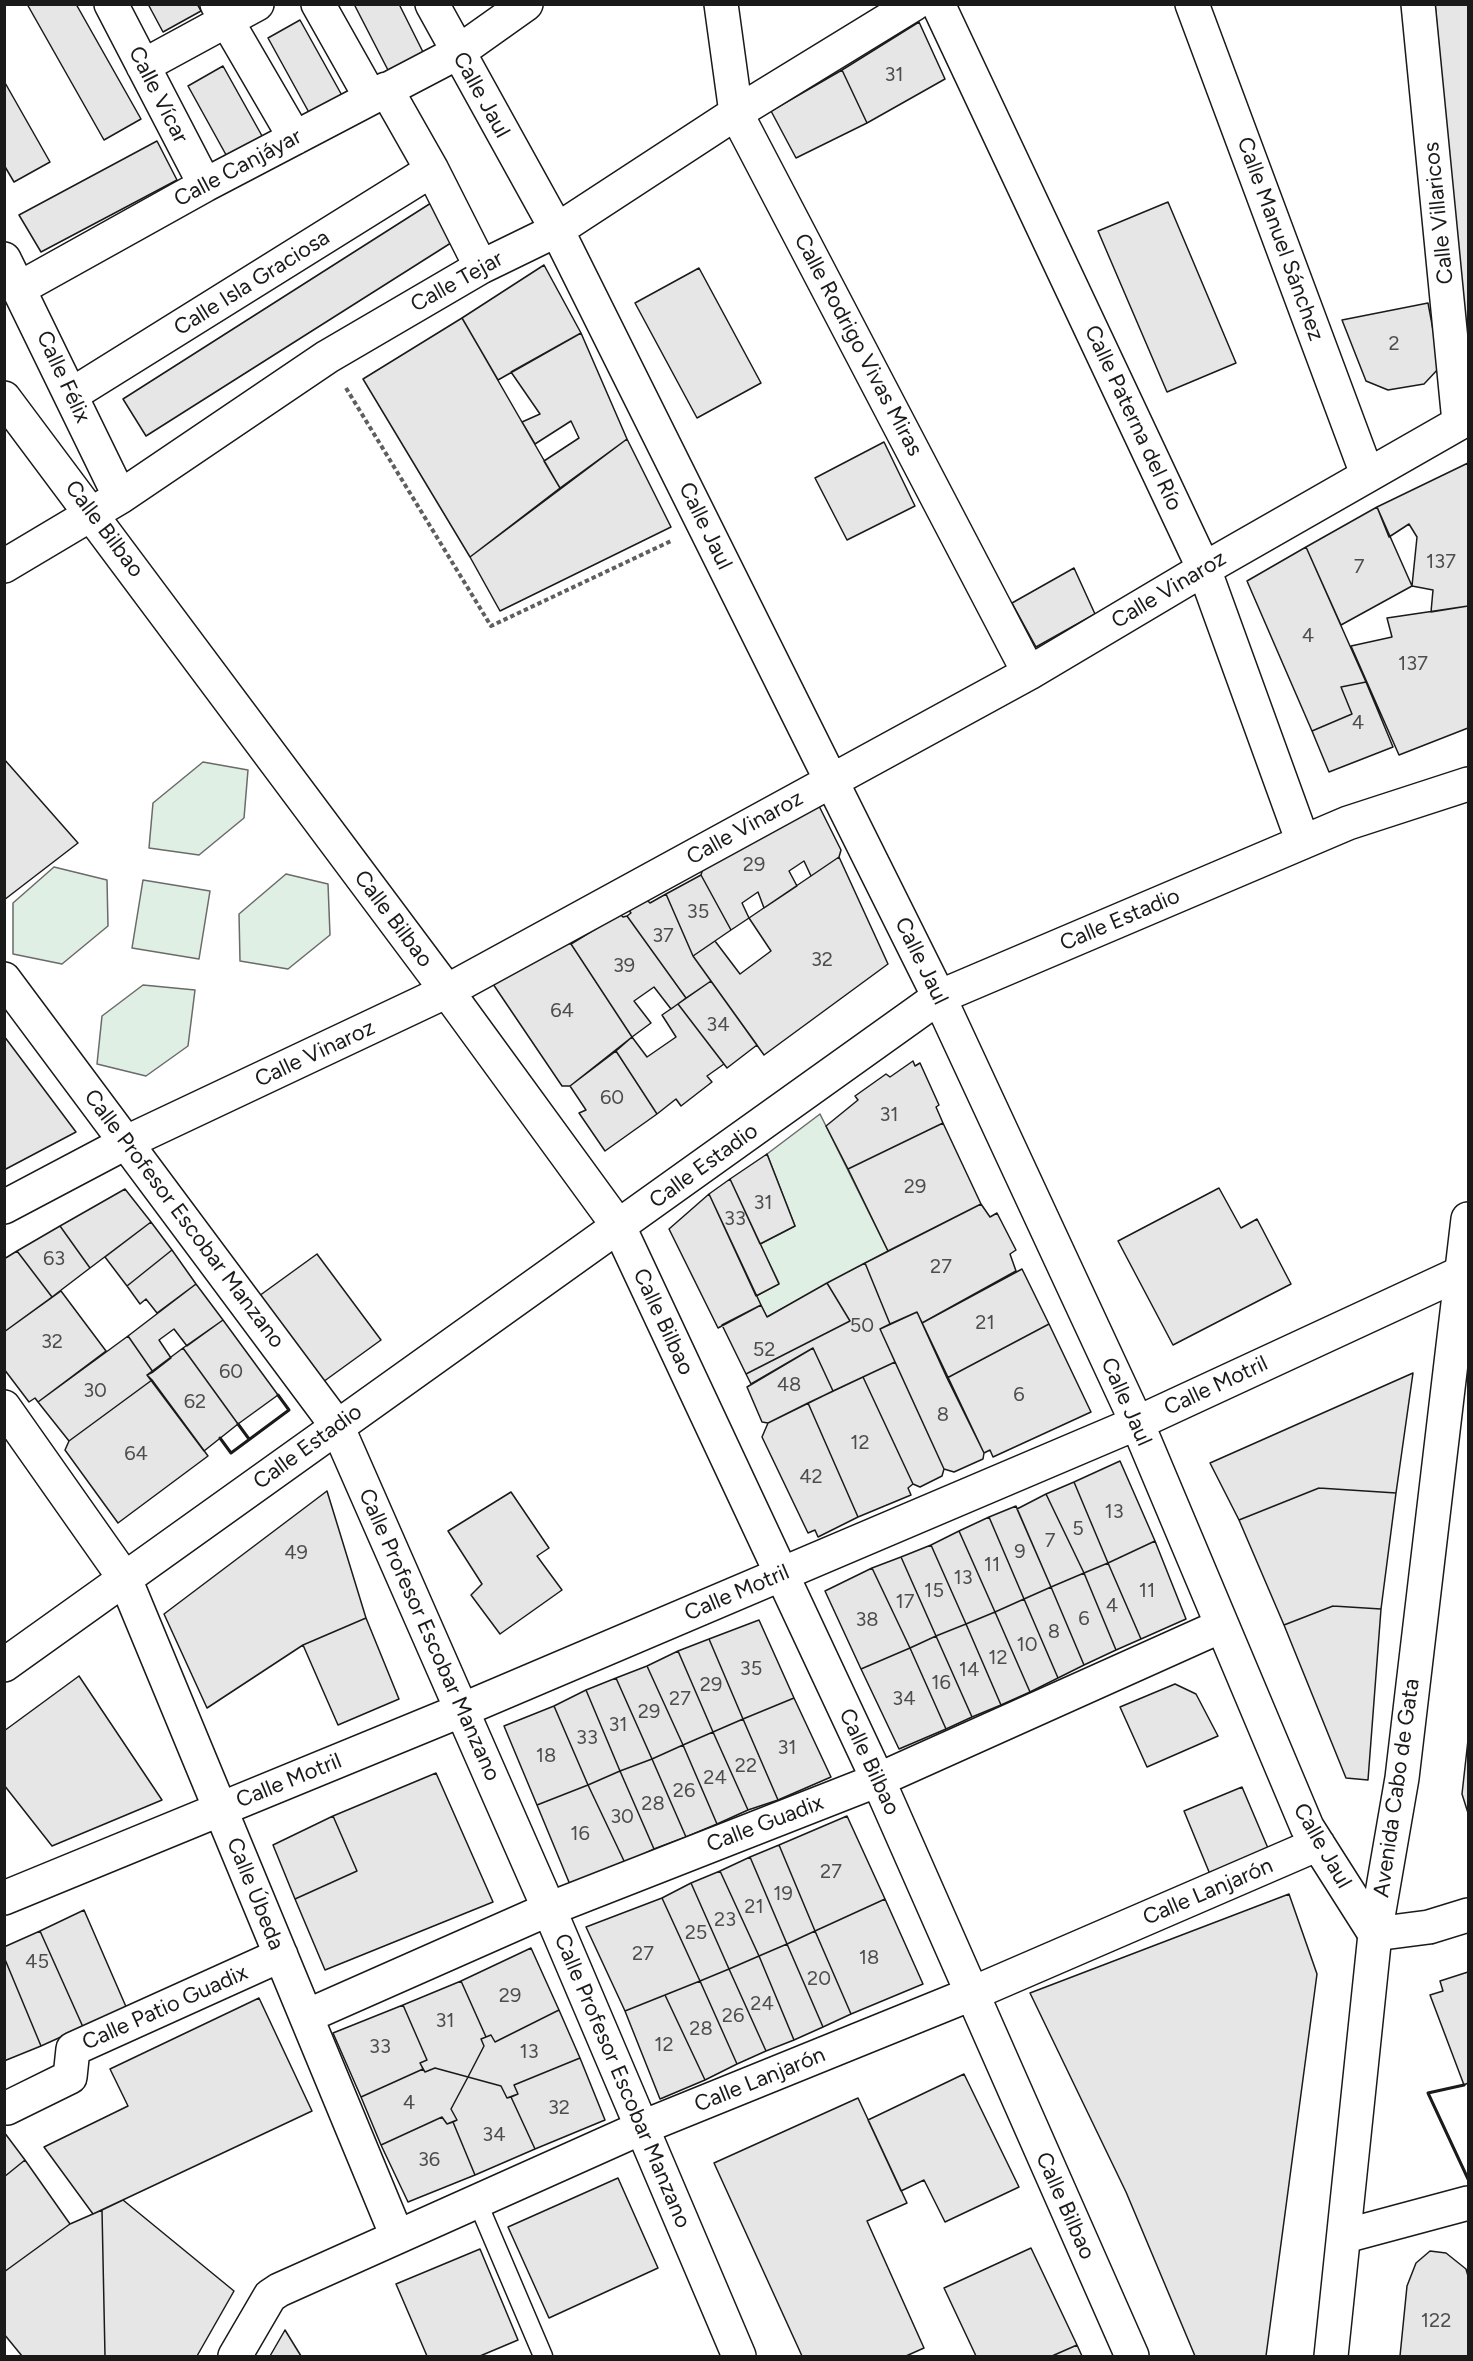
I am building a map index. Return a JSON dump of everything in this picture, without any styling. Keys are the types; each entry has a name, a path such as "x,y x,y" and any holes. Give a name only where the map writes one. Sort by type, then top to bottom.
{"street":[{"name":"Calle Vícar","path":"111,4 205,185"},
{"path":"143,66 222,13 257,4"},
{"path":"318,4 432,170 481,267"},
{"name":"Calle Jaul","path":"432,4 557,230 939,997 1137,1423 1307,1827 1375,1934"},
{"name":"Calle Canjáyar","path":"20,288 205,185 458,53 526,4"},
{"name":"Calle Rodrigo Vivas Miras","path":"721,4 736,112 1029,673"},
{"name":"Calle Tejar","path":"4,566 106,505 327,357 481,267 557,230 736,112 914,4"},
{"name":"Calle Paterna del Río","path":"938,4 1204,569 1303,842"},
{"name":"Calle Manuel Sánchez","path":"1192,4 1368,474"},
{"name":"Calle Villaricos","path":"1418,4 1464,420"},
{"path":"222,13 295,138"},
{"name":"Calle Isla Graciosa","path":"71,396 432,170"},
{"name":"Calle Félix","path":"4,258 71,396 106,505"},
{"name":"Calle Bilbao","path":"4,398 106,505 447,991 619,1227 878,1780 1132,2356"},
{"name":"Calle Vinaroz","path":"4,1207 127,1142 447,991 1029,673 1204,569 1464,420"},
{"name":"Calle Estadio","path":"4,1665 939,997 1348,823 1468,784"},
{"name":"Calle Profesor Escobar Manzano","path":"4,979 337,1426 549,1909 740,2356"},
{"name":"Avenida Cabo de Gata","path":"1331,2356 1375,1934 1402,1778 1458,1387 1463,1272 1468,1219"},
{"name":"Calle Motril","path":"4,1898 462,1710 1137,1423 1463,1272"},
{"name":"Calle Úbeda","path":"4,1407 125,1579 397,2236"},
{"name":"Calle Guadix","path":"306,2016 549,1909 878,1780 1221,1626"},
{"name":"Calle Lanjarón","path":"235,2356 270,2296 397,2236 643,2127 971,1994 1318,1844"},
{"path":"1375,1934 1429,1927 1468,1915"},
{"name":"Calle Patio Guadix","path":"7,2108 70,2077 73,2049 281,1955"},
{"path":"1345,2236 1467,2208"}],"lane":[{"path":"477,2201 543,2356"}],"path":[{"path":"327,357 491,626 704,525"}],"green space":[{"path":"203,762 248,770 244,818 199,855 149,848 153,803"},
{"path":"54,867 107,880 108,926 62,964 13,954 13,903"},
{"path":"286,874 328,884 330,935 288,969 240,961 239,914"},
{"path":"143,880 210,891 199,959 132,948"},
{"path":"143,985 195,990 188,1046 146,1076 97,1064 102,1016"},
{"path":"820,1114 888,1251 767,1317 756,1296 779,1283 760,1244 795,1226 767,1154"}],"building":[{"path":"27,4 76,4 141,119 104,140"},
{"path":"148,4 197,4 201,11 163,32"},
{"path":"354,4 399,4 425,56 390,74"},
{"path":"1435,4 1468,4 1468,321 1464,324"},
{"path":"300,20 344,99 312,118 268,38"},
{"path":"919,22 945,79 867,123 842,70"},
{"path":"223,66 266,143 230,162 188,86"},
{"path":"842,70 867,123 796,158 771,111"},
{"path":"4,81 50,162 14,182 4,165"},
{"path":"157,141 177,180 41,252 19,215"},
{"path":"1168,202 1236,363 1167,392 1098,231"},
{"path":"431,203 454,241 146,436 123,399"},
{"path":"544,265 581,333 498,380 462,318"},
{"path":"699,268 761,383 697,418 635,303"},
{"path":"1428,303 1440,367 1424,384 1388,390 1366,381 1342,320"},
{"path":"462,318 560,488 470,557 363,379"},
{"path":"581,333 627,439 560,488 544,461 579,438 571,421 535,444 522,422 540,414 511,372"},
{"path":"627,439 671,527 500,611 470,557"},
{"path":"884,442 915,506 847,540 815,478"},
{"path":"1468,463 1468,606 1431,612 1433,590 1412,586 1417,537 1409,524 1389,537 1377,507"},
{"path":"1377,507 1412,586 1341,625 1306,547"},
{"path":"1306,547 1366,682 1341,687 1352,714 1312,731 1247,581"},
{"path":"1074,568 1095,614 1036,647 1012,603"},
{"path":"1468,606 1468,728 1399,755 1351,646 1392,637 1387,618"},
{"path":"1366,682 1393,747 1329,772 1312,731 1352,714 1341,687"},
{"path":"4,759 78,843 4,900"},
{"path":"819,806 841,850 839,857 811,876 804,861 789,871 797,886 764,908 758,892 742,903 749,918 731,930 701,875 703,868"},
{"path":"839,857 888,964 764,1055 693,956 715,941 740,974 771,951 749,918"},
{"path":"701,875 731,930 693,956 666,894"},
{"path":"666,894 693,956 711,981 686,998 627,916 631,913 628,909 646,899 650,903"},
{"path":"620,914 623,917 627,916 686,998 671,1009 654,987 634,1001 651,1023 632,1037 571,944"},
{"path":"560,943 571,944 632,1037 570,1086 562,1086 493,984"},
{"path":"711,981 757,1045 727,1068 678,1004"},
{"path":"678,1004 724,1064 707,1076 712,1082 681,1106 676,1099 657,1114 616,1051 632,1037 647,1057 676,1037 662,1015"},
{"path":"4,1036 76,1132 4,1170"},
{"path":"616,1051 657,1114 605,1151 579,1113 586,1110 570,1086"},
{"path":"913,1061 915,1066 920,1063 939,1105 936,1107 943,1123 848,1169 826,1126 858,1100 855,1096 886,1074 890,1077"},
{"path":"943,1123 981,1204 888,1251 848,1169"},
{"path":"767,1154 795,1226 760,1244 730,1179"},
{"path":"730,1179 779,1284 756,1296 709,1194"},
{"path":"1219,1188 1241,1228 1257,1219 1291,1284 1173,1345 1118,1241"},
{"path":"125,1189 151,1222 90,1268 60,1226"},
{"path":"709,1194 761,1305 718,1328 669,1229"},
{"path":"981,1204 990,1217 997,1213 1016,1250 1010,1254 1016,1271 922,1323 917,1312 890,1324 865,1263"},
{"path":"151,1222 172,1250 127,1286 105,1257"},
{"path":"60,1226 90,1268 52,1297 17,1251"},
{"path":"172,1250 196,1284 157,1313 146,1299 140,1304 127,1286"},
{"path":"17,1251 52,1297 4,1332 4,1259"},
{"path":"317,1254 381,1340 323,1382 259,1296"},
{"path":"865,1263 890,1324 880,1329 895,1362 833,1391 813,1348 751,1384 746,1374 850,1321 827,1283"},
{"path":"1022,1269 1049,1324 947,1378 922,1323"},
{"path":"827,1283 850,1321 746,1374 722,1325 761,1305 767,1317"},
{"path":"196,1284 223,1320 187,1346 174,1329 159,1340 171,1358 153,1372 128,1336"},
{"path":"61,1291 106,1351 38,1402 35,1398 29,1402 4,1369 4,1332"},
{"path":"917,1312 984,1453 983,1459 954,1472 944,1469 880,1329"},
{"path":"223,1320 278,1395 238,1424 183,1348"},
{"path":"1049,1324 1091,1412 993,1457 990,1450 984,1453 947,1378"},
{"path":"128,1336 153,1372 147,1375 152,1380 69,1441 38,1402"},
{"path":"183,1348 238,1424 204,1451 147,1375"},
{"path":"813,1348 833,1391 768,1423 762,1422 747,1387"},
{"path":"895,1362 944,1469 942,1476 920,1487 913,1484 863,1377"},
{"path":"1413,1373 1396,1493 1319,1488 1239,1520 1210,1463"},
{"path":"863,1377 913,1484 908,1488 911,1495 858,1517 808,1403"},
{"path":"152,1380 208,1456 118,1523 65,1450 69,1441"},
{"path":"808,1403 858,1517 818,1537 815,1530 808,1533 762,1437 768,1423"},
{"path":"1120,1461 1155,1541 1108,1563 1074,1482"},
{"path":"1074,1482 1108,1563 1084,1573 1046,1494"},
{"path":"1319,1488 1396,1493 1381,1609 1333,1606 1284,1625 1239,1520"},
{"path":"327,1491 366,1618 303,1645 207,1708 164,1614"},
{"path":"511,1492 549,1548 537,1556 562,1590 500,1634 471,1595 482,1584 448,1531"},
{"path":"1046,1494 1084,1573 1051,1587 1017,1509"},
{"path":"1016,1506 1051,1587 1024,1599 989,1517"},
{"path":"989,1517 1024,1599 995,1612 959,1531"},
{"path":"959,1531 995,1612 966,1624 931,1545"},
{"path":"1155,1541 1186,1619 1141,1639 1108,1563"},
{"path":"931,1545 966,1624 936,1636 901,1557"},
{"path":"901,1557 936,1636 910,1648 872,1568"},
{"path":"1108,1563 1141,1639 1116,1650 1084,1573"},
{"path":"872,1568 910,1648 861,1669 825,1591"},
{"path":"1084,1573 1116,1650 1084,1665 1051,1587"},
{"path":"1051,1587 1084,1665 1058,1678 1024,1599"},
{"path":"1024,1599 1058,1678 1030,1692 995,1612"},
{"path":"1333,1606 1381,1609 1368,1780 1346,1778 1284,1625"},
{"path":"995,1612 1030,1692 1001,1705 966,1624"},
{"path":"366,1618 399,1699 338,1725 303,1645"},
{"path":"759,1620 794,1698 743,1719 709,1639"},
{"path":"966,1624 1001,1705 972,1717 936,1636"},
{"path":"936,1636 972,1717 946,1729 910,1648"},
{"path":"709,1639 743,1719 713,1732 678,1651"},
{"path":"910,1648 946,1729 899,1749 861,1669"},
{"path":"678,1651 713,1732 683,1745 647,1666"},
{"path":"647,1666 683,1745 652,1759 616,1678"},
{"path":"79,1676 162,1800 52,1846 4,1785 4,1731"},
{"path":"616,1678 652,1759 620,1771 586,1690"},
{"path":"1175,1684 1196,1694 1218,1736 1147,1767 1120,1707"},
{"path":"586,1690 620,1771 588,1785 554,1706"},
{"path":"794,1698 831,1777 778,1800 743,1719"},
{"path":"554,1706 588,1785 537,1805 504,1726"},
{"path":"743,1719 778,1800 748,1810 713,1732"},
{"path":"713,1732 748,1810 717,1824 683,1745"},
{"path":"1468,1740 1468,1813 1462,1794"},
{"path":"683,1745 717,1824 686,1837 652,1759"},
{"path":"652,1759 686,1837 654,1849 620,1771"},
{"path":"620,1771 654,1849 625,1863 588,1785"},
{"path":"436,1773 493,1902 325,1970 295,1899 357,1871 333,1816"},
{"path":"588,1785 625,1863 571,1887 537,1805"},
{"path":"1242,1787 1273,1860 1214,1884 1184,1811"},
{"path":"333,1816 357,1871 295,1899 273,1845"},
{"path":"847,1816 885,1899 815,1931 779,1845"},
{"path":"779,1845 815,1931 787,1944 750,1857"},
{"path":"750,1857 787,1944 759,1956 720,1871"},
{"path":"720,1871 759,1956 729,1969 691,1883"},
{"path":"691,1883 729,1969 700,1981 662,1898"},
{"path":"1289,1894 1317,1974 1266,2356 1195,2356 1126,2192 1030,1993"},
{"path":"662,1898 700,1981 625,2011 586,1927"},
{"path":"885,1899 923,1984 851,2014 815,1931"},
{"path":"84,1910 127,2009 83,2027 40,1931"},
{"path":"40,1931 83,2027 41,2046 4,1957 4,1947"},
{"path":"815,1931 851,2014 823,2027 787,1944"},
{"path":"787,1944 823,2027 794,2040 759,1956"},
{"path":"531,1948 559,2010 495,2042 491,2035 486,2037 461,1981"},
{"path":"759,1956 794,2040 766,2051 729,1969"},
{"path":"4,1957 41,2046 4,2061"},
{"path":"729,1969 766,2051 737,2064 700,1981"},
{"path":"1468,1972 1468,2083 1464,2085 1430,1995 1443,1991 1440,1981"},
{"path":"461,1981 486,2037 481,2039 484,2046 468,2077 435,2068 425,2072 420,2063 427,2060 403,2005"},
{"path":"700,1981 737,2064 705,2080 665,1995"},
{"path":"665,1995 705,2080 660,2099 625,2011"},
{"path":"259,1998 312,2111 93,2214 44,2147 128,2106 110,2069"},
{"path":"403,2005 427,2060 420,2063 423,2069 361,2097 333,2033"},
{"path":"559,2010 580,2058 514,2085 518,2094 507,2098 501,2086 468,2077 484,2046 481,2039 491,2035 495,2042"},
{"path":"580,2058 605,2120 535,2149 511,2097 518,2094 514,2085"},
{"path":"435,2068 468,2077 451,2109 457,2120 447,2124 442,2117 381,2145 361,2097 423,2069 425,2072"},
{"path":"964,2074 1019,2187 945,2222 924,2180 901,2191 868,2120"},
{"path":"468,2077 501,2086 507,2098 511,2097 535,2149 475,2175 453,2122 457,2120 451,2109"},
{"path":"858,2098 907,2203 867,2221 924,2348 906,2356 802,2356 714,2163"},
{"path":"442,2117 447,2124 453,2122 475,2175 408,2202 381,2145"},
{"path":"4,2132 25,2160 4,2177"},
{"path":"25,2160 70,2224 4,2272 4,2177"},
{"path":"618,2178 658,2268 549,2318 508,2227"},
{"path":"123,2200 234,2291 197,2356 105,2356 102,2210"},
{"path":"102,2210 105,2356 22,2356 4,2334 4,2272 70,2224"},
{"path":"1031,2248 1077,2345 1052,2356 976,2356 944,2288"},
{"path":"480,2249 518,2340 480,2356 427,2356 396,2284"},
{"path":"1430,2251 1446,2253 1466,2269 1468,2276 1468,2356 1400,2356 1407,2286 1416,2263"},
{"path":"285,2330 301,2356 270,2356"},
{"path":"1077,2345 1082,2356 1052,2356"}],"wall":[{"path":"220,1438 231,1453 289,1410 278,1395"},
{"path":"238,1424 249,1439"},
{"path":"1464,2085 1428,2093 1468,2179"}]}
